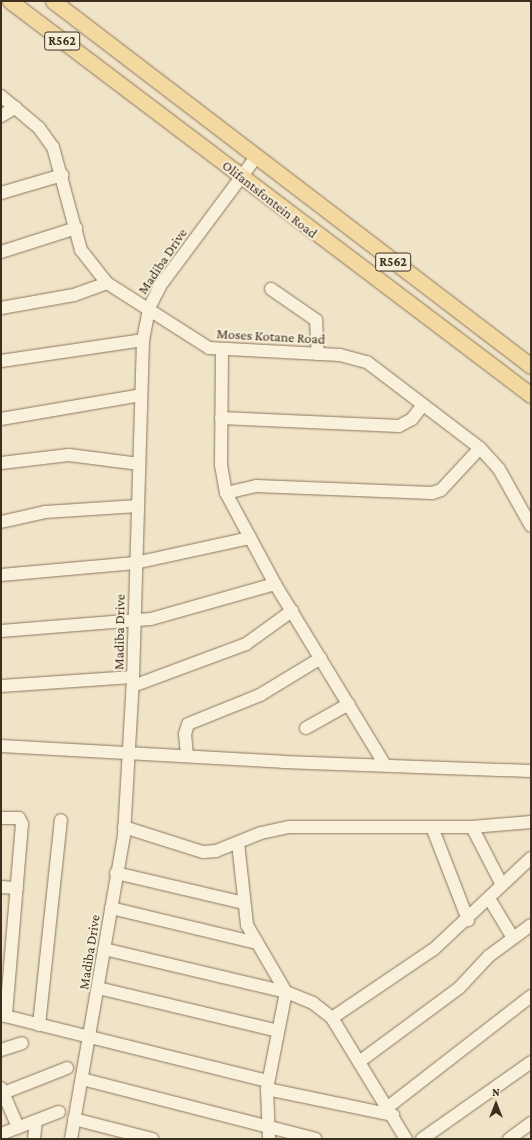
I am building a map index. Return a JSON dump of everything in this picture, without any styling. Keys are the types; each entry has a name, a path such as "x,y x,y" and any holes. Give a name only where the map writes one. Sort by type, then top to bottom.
{"main road":[{"name":"Olifantsfontein Road","path":"10,1 531,395"},
{"name":"Olifantsfontein Road","path":"53,1 531,366"}],"street":[{"name":"Moses Kotane Road","path":"1,96 16,107 47,137 62,175 81,250 107,283 149,308 197,343 222,352 318,354 363,360 480,448 499,469 531,526"},
{"path":"1,116 16,107"},
{"name":"Madiba Drive","path":"71,1139 90,1038 124,827 133,681 135,563 143,340 149,308 160,286 256,157"},
{"path":"1,193 62,175"},
{"path":"1,252 76,228"},
{"path":"1,308 74,295 107,283"},
{"path":"271,289 316,320 318,354"},
{"path":"1,361 143,340"},
{"path":"222,352 221,465 226,493 276,584 385,765"},
{"path":"1,419 141,395"},
{"path":"221,418 399,426 412,419 423,405"},
{"path":"226,493 256,486 432,493 441,490 480,448"},
{"path":"1,463 69,455 139,464"},
{"path":"1,522 45,512 138,506"},
{"path":"1,575 135,563 250,538"},
{"path":"1,631 135,620 175,614 276,584"},
{"path":"1,686 133,681 246,644 292,611"},
{"path":"187,756 185,734 188,724 260,695 321,658"},
{"path":"306,728 349,704"},
{"path":"1,746 187,756 531,771"},
{"path":"1,818 22,820 17,888 4,1015 268,1085 390,1111"},
{"path":"38,1025 61,820"},
{"path":"124,827 203,852 216,851 289,827 472,827 531,822"},
{"path":"432,827 468,920"},
{"path":"472,827 502,885"},
{"path":"238,843 247,924 286,992 268,1085 268,1133"},
{"path":"332,1018 434,949 490,900 502,885 531,858"},
{"path":"116,873 244,903"},
{"path":"1,886 17,888"},
{"path":"490,900 514,938"},
{"path":"111,908 257,943"},
{"path":"359,1062 459,988 489,956 531,925"},
{"path":"104,949 286,992 313,1003 332,1018 406,1139"},
{"path":"98,988 278,1031"},
{"path":"390,1111 531,996"},
{"path":"1,1050 22,1043"},
{"path":"422,1139 531,1062"},
{"path":"18,1127 2,1092 67,1068"},
{"path":"82,1080 268,1133 314,1139"},
{"path":"1,1134 59,1112"},
{"path":"74,1119 152,1139"},
{"path":"34,1139 36,1120"},
{"path":"509,1139 531,1123"}]}
